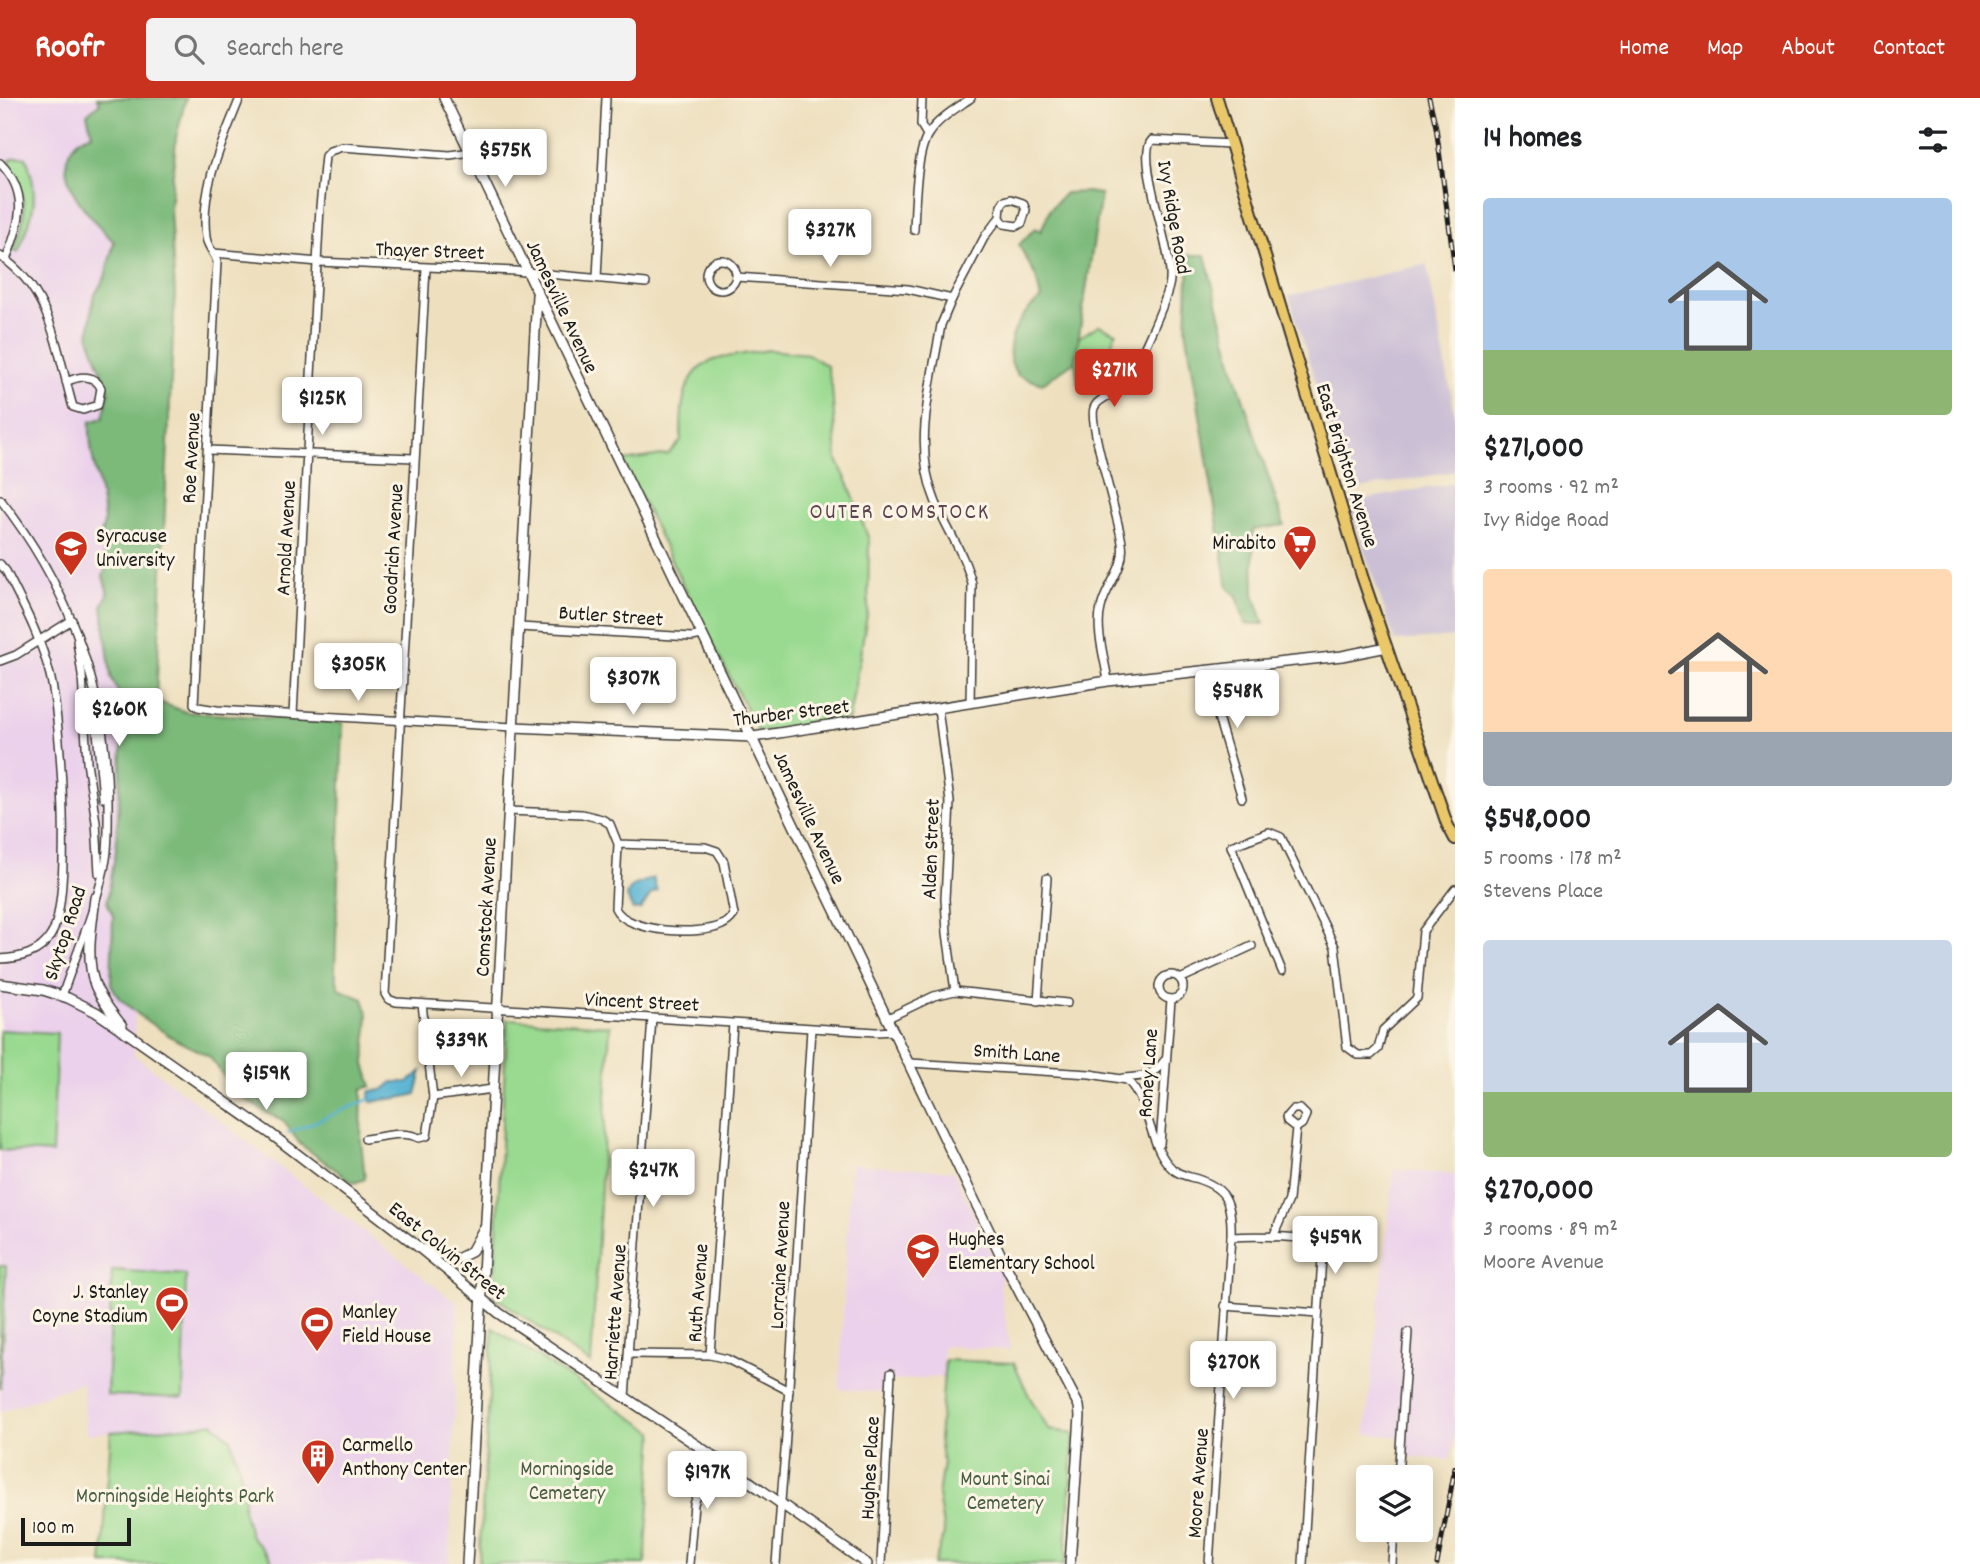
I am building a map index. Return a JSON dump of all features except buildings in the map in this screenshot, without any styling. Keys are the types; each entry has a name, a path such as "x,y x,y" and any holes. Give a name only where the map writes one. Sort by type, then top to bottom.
{"main road":[{"name":"East Brighton Avenue","path":"1217,98 1326,463 1447,824 1455,839"}],"street":[{"name":"Roe Avenue","path":"196,706 194,691 217,262 206,241 208,190 216,158 240,98"},
{"name":"Jamesville Avenue","path":"444,98 1008,1270 1079,1406 1070,1564"},
{"path":"597,278 606,98"},
{"path":"922,98 921,125 927,135"},
{"path":"914,230 920,164 927,135 944,117 971,98"},
{"name":"Ivy Ridge Road","path":"1108,681 1100,621 1101,608 1118,573 1123,546 1095,433 1094,409 1097,403 1122,388 1150,334 1169,287 1170,264 1150,181 1148,144 1152,140 1167,140 1231,144"},
{"name":"Arnold Avenue","path":"293,714 320,207 327,154 337,147 450,155 471,152"},
{"path":"0,163 15,184 21,209 18,226 3,258 20,271 39,296 46,311 73,407 83,410 98,405 101,388 96,380 87,377 66,382"},
{"path":"970,703 972,584 969,569 934,500 925,461 926,423 941,325 985,236 1000,217"},
{"name":"Thayer Street","path":"214,253 319,262 527,272 646,283"},
{"path":"722,260 734,267 736,277 732,285 719,289 710,285 707,271 712,263 722,260"},
{"name":"Goodrich Avenue","path":"388,999 385,994 426,268"},
{"path":"736,277 908,289 952,299"},
{"name":"Comstock Avenue","path":"467,1564 537,293"},
{"path":"208,450 414,458"},
{"name":"Skytop Road","path":"0,499 42,560 81,640 94,685 102,746 108,834 106,859 62,996"},
{"path":"0,564 40,640 50,675 57,722 64,846 58,914 50,937 40,949 31,954 0,959"},
{"path":"0,661 72,620"},
{"name":"Skytop Road","path":"72,620 82,675 83,723 96,822 100,881"},
{"name":"Butler Street","path":"519,627 692,637 702,635"},
{"name":"Thurber Street","path":"196,706 513,727 753,737 1108,681 1342,656 1387,647"},
{"path":"1204,670 1242,798"},
{"name":"Alden Street","path":"938,708 950,802 945,899 955,991"},
{"path":"83,723 99,723"},
{"path":"86,749 102,746"},
{"path":"508,811 582,814 610,824 618,844 615,908 625,920 654,928 696,929 720,927 734,915 724,862 717,851 705,848 618,844"},
{"path":"1282,971 1231,846 1269,832 1281,837 1335,947 1347,1047 1358,1055 1370,1055 1378,1049 1383,1030 1417,998 1423,931 1455,889"},
{"path":"1038,1000 1046,878"},
{"path":"95,898 90,945 95,984 103,1001 127,1033"},
{"name":"Roney Lane","path":"1180,979 1252,946"},
{"name":"Roney Lane","path":"1170,974 1180,979 1182,991 1177,998 1171,1000 1164,997 1160,982 1164,976 1170,974"},
{"name":"East Colvin Street","path":"0,984 43,990 96,1012 271,1134 482,1299 559,1355 713,1456 867,1564"},
{"path":"888,1018 934,996 955,991 1067,1003"},
{"name":"Vincent Street","path":"388,999 422,1004 733,1024 894,1031"},
{"name":"Roney Lane","path":"1160,1148 1171,1000"},
{"path":"365,1139 399,1134 424,1138 427,1136 433,1097 422,1004"},
{"name":"Harriette Avenue","path":"625,1398 652,1018"},
{"name":"Ruth Avenue","path":"710,1355 733,1024"},
{"name":"Lorraine Avenue","path":"776,1564 811,1028"},
{"name":"Smith Lane","path":"909,1063 1122,1078 1149,1075 1157,1070 1165,1059"},
{"path":"1122,1078 1133,1086 1143,1102 1166,1162 1174,1171 1204,1180 1221,1191 1231,1210 1231,1237 1311,1240 1319,1246 1322,1256 1303,1564"},
{"path":"433,1097 493,1089"},
{"path":"1273,1237 1289,1200 1296,1128"},
{"path":"416,1245 457,1259 474,1248 486,1225"},
{"name":"Moore Avenue","path":"1209,1564 1231,1237"},
{"path":"1225,1306 1318,1312"},
{"path":"1399,1465 1408,1332"},
{"path":"629,1354 710,1355 727,1359 789,1391"},
{"name":"Hughes Place","path":"881,1564 891,1373"},
{"path":"689,1564 694,1504 713,1456"},
{"path":"1392,1564 1393,1542"}],"shaded area":[{"name":"Syracuse University","path":"0,98 152,98 134,1055 458,1304 449,1564 271,1564 271,1559 250,1535 243,1509 245,1487 213,1423 86,1434 82,1382 0,1412"},
{"path":"1427,264 1455,415 1455,471 1349,491 1289,296"},
{"path":"1455,483 1455,637 1395,641 1348,502"},
{"name":"Hughes Elementary School","path":"851,1164 953,1171 1002,1275 1000,1286 1010,1350 943,1346 943,1377 884,1381 883,1393 839,1389"},
{"path":"1394,1169 1455,1175 1455,1434 1450,1460 1404,1456 1405,1437 1365,1434"}],"green space":[{"path":"97,98 186,98 176,138 170,210 175,294 156,701 186,712 343,723 335,971 339,989 363,999 368,1014 365,1064 372,1086 362,1089 361,1140 365,1179 354,1183 300,1144 283,1120 245,1099 209,1056 176,1040 144,1019 119,998 111,984 113,916 107,902 116,850 123,732 119,694 111,677 102,606 108,594 103,576 106,562 101,536 104,522 90,435 90,422 103,418 109,392 89,337 93,298 105,277 114,242 75,195 66,167 68,154 77,141 92,134 87,114 100,103"},
{"path":"26,157 34,195 31,216 18,252 14,250 22,227 23,197 9,166 10,160"},
{"path":"1065,193 1101,194 1075,361 1042,384 1017,375 1010,358 1011,341 1018,324 1028,310 1041,299 1036,277 1019,245 1035,228 1041,231 1050,209"},
{"path":"1189,255 1205,255 1235,373 1284,525 1253,530 1254,594 1264,624 1245,624 1237,596 1228,588 1186,329"},
{"path":"1099,325 1116,333 1098,378 1097,388 1089,390 1078,384 1075,361 1078,338"},
{"path":"768,350 808,354 827,366 832,387 837,460 869,540 868,610 849,719 780,731 758,731 704,628 623,461 668,454 681,441 684,397 687,386 699,369 720,358"},
{"path":"507,1019 610,1026 591,1364 494,1296"},
{"path":"0,1030 57,1033 52,1153 0,1150"},
{"path":"0,1266 6,1266 0,1389"},
{"path":"112,1270 186,1275 183,1398 107,1395"},
{"name":"Morningside Cemetery","path":"493,1328 654,1432 645,1564 479,1564"},
{"name":"Mount Sinai Cemetery","path":"945,1360 1014,1363 1049,1430 1074,1433 1065,1564 934,1564 944,1534 938,1495 943,1463 939,1440"},
{"name":"Morningside Heights Park","path":"213,1423 231,1439 245,1488 243,1509 250,1535 271,1559 271,1564 102,1564 111,1432"}],"water":[{"path":"653,878 657,891 651,894 641,909 633,910 626,895 633,886"},
{"path":"475,1029 478,1036 477,1059 468,1062 456,1055 434,1066 438,1057 461,1042 465,1031"},
{"path":"422,1071 416,1094 372,1102 369,1096 371,1091 383,1090 393,1082 408,1082"}],"waterway":[{"path":"288,1133 370,1099"}],"railway":[{"path":"1429,98 1436,127 1455,270"},
{"path":"1437,1564 1455,1468"}],"place":[{"name":"Mirabito","path":"1300,572"},
{"name":"Syracuse University","path":"71,577"},
{"name":"Hughes Elementary School","path":"923,1280"},
{"name":"J. Stanley Coyne Stadium","path":"172,1333"},
{"name":"Manley Field House","path":"317,1353"},
{"name":"Carmello Anthony Center","path":"318,1486"}],"district":[{"name":"OUTER COMSTOCK","path":"900,510"}]}
